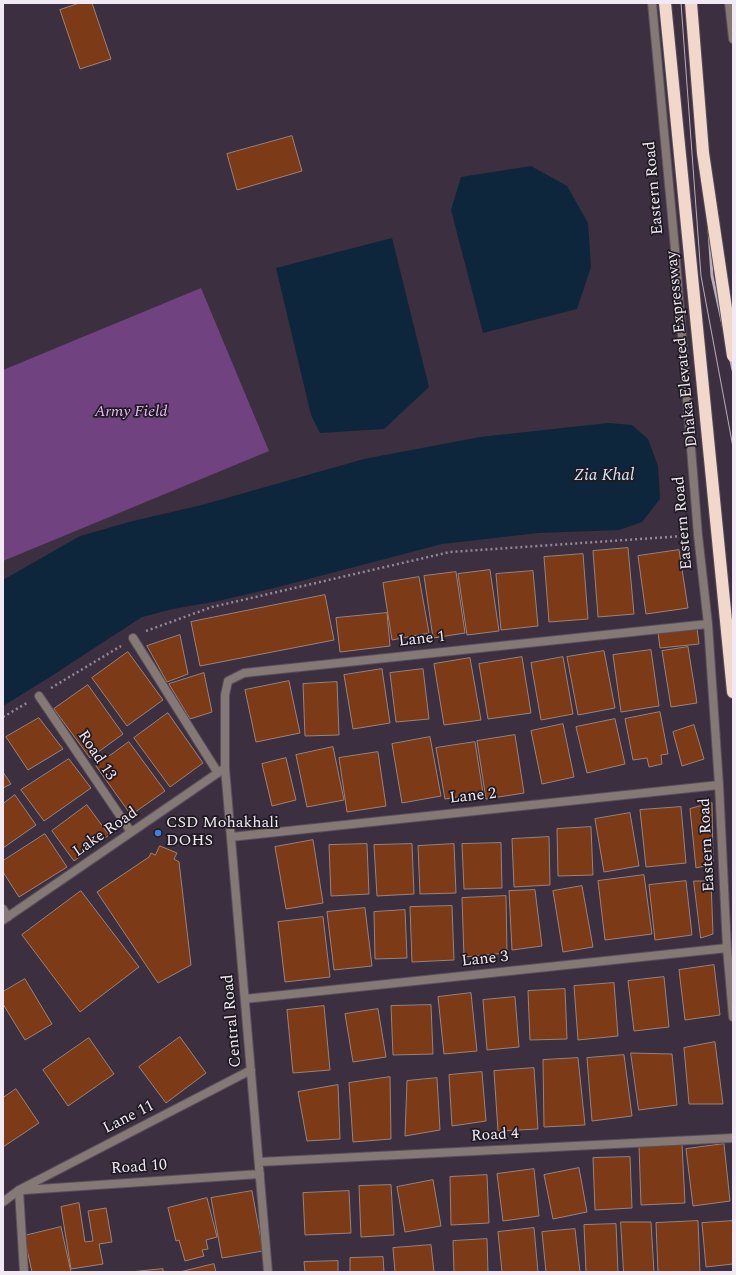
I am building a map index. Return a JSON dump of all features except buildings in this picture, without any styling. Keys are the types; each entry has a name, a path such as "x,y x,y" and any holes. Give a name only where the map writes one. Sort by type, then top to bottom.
{"highway":[{"name":"Dhaka Elevated Expressway","path":"665,3 733,692"},
{"path":"691,3 703,153 733,356"}],"street":[{"name":"Eastern Road","path":"652,3 676,265 698,535 708,624 719,785 727,948 733,1017"},
{"path":"729,3 733,39"},
{"name":"Lane 1","path":"225,768 225,696 228,681 244,673 708,624"},
{"path":"133,638 218,773"},
{"name":"Road 13","path":"38,696 131,832"},
{"name":"Lake Road","path":"6,919 225,768"},
{"name":"Central Road","path":"225,768 268,1272"},
{"name":"Lane 2","path":"231,837 719,785"},
{"path":"3,909 6,919"},
{"name":"Lane 3","path":"245,999 727,948"},
{"name":"Lane 11","path":"3,1202 19,1190 251,1070"},
{"name":"Road 4","path":"259,1162 733,1138"},
{"name":"Road 10","path":"19,1190 260,1174"},
{"path":"19,1190 24,1272"}],"path":[{"path":"3,717 147,630 212,607 450,552 698,535"}],"green space":[{"name":"Army Field","path":"201,288 269,451 3,561 3,370"}],"water":[{"path":"531,166 567,186 588,223 591,267 577,309 483,333 451,210 461,177"},
{"path":"392,238 429,387 384,429 320,433 311,415 276,268"},
{"name":"Zia Khal","path":"608,423 632,425 648,439 658,466 660,499 642,522 619,530 538,533 442,544 278,587 142,617 3,706 3,580 80,536 133,521 202,505 364,459 480,437"}],"tram line":[{"path":"681,3 701,276 733,447"}],"railway":[{"path":"694,3 712,276 733,370"}],"place":[{"name":"CSD Mohakhali DOHS","path":"158,833"}]}
